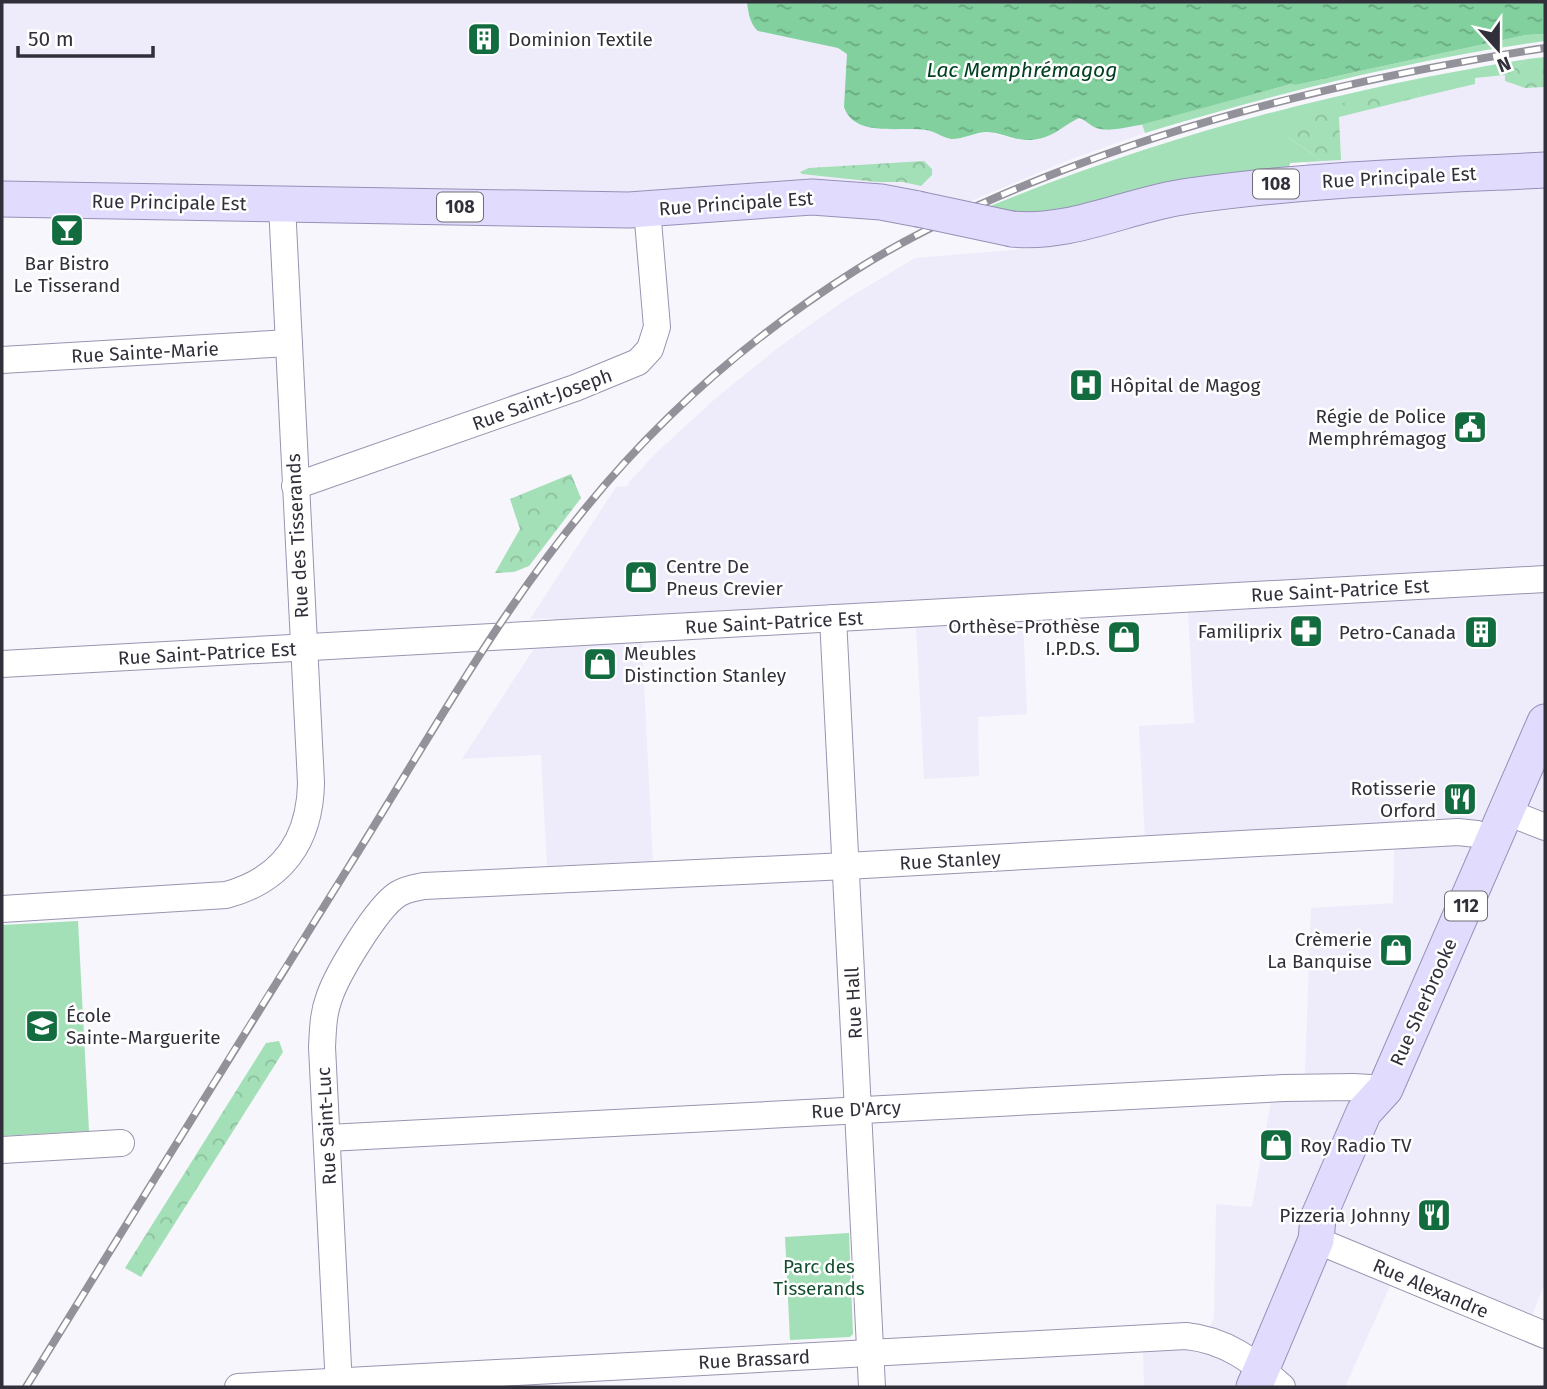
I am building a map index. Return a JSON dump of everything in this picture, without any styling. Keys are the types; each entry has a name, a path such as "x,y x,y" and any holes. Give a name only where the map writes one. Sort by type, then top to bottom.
{"main road":[{"name":"Rue Principale Est","path":"2,199 647,209 812,197 871,201 1028,231 1060,228 1157,201 1263,186 1545,170"},
{"name":"Rue Sherbrooke","path":"1266,1381 1316,1240 1318,1218 1364,1112 1385,1090 1545,722"}],"street":[{"name":"Rue des Tisserands","path":"2,909 226,895 252,887 275,871 294,849 304,829 311,783 282,205"},
{"name":"Rue Saint-Joseph","path":"295,486 575,388 638,362 650,349 657,327 647,209"},
{"name":"Rue Sainte-Marie","path":"2,360 289,343"},
{"name":"Rue Saint-Patrice Est","path":"2,664 1545,579"},
{"name":"Rue Hall","path":"833,618 872,1387"},
{"name":"Rue Stanley","path":"405,891 424,886 1458,832 1477,834 1500,827 1545,827"},
{"name":"Rue Saint-Luc","path":"339,1384 322,1046 328,1000 365,935 391,899 405,891"},
{"name":"Rue D'Arcy","path":"328,1138 1308,1087 1385,1090"},
{"path":"2,1150 121,1143"},
{"name":"Rue Alexandre","path":"1316,1240 1545,1335"},
{"name":"Rue Brassard","path":"238,1387 339,1384 1186,1336 1216,1341 1241,1354 1266,1381"}],"shaded area":[{"path":"2,2 747,2 748,14 838,48 847,54 855,123 861,125 929,130 949,139 990,132 1013,139 1079,118 1091,125 1116,129 1142,124 1145,133 1069,160 966,203 673,193 2,186"},
{"path":"1505,75 1505,81 1525,88 1545,87 1545,1283 1531,1318 1400,1264 1345,1387 1144,1387 1143,1349 1199,1349 1214,1318 1216,1204 1252,1207 1271,1101 1304,1099 1311,908 1393,903 1394,848 1146,859 1139,726 1194,723 1188,612 1023,621 1027,714 978,717 979,776 924,779 916,627 642,642 653,861 547,866 541,755 462,759 554,618 530,619 616,487 629,486 628,483 656,453 716,398 779,347 845,300 915,258 1049,247 1156,220 1308,199 1306,162 1341,159 1338,117 1475,84 1475,78"}],"green space":[{"path":"1545,34 1545,41 1344,79 1145,133 1142,124 1291,84 1526,35"},
{"path":"1545,57 1545,87 1525,88 1505,81 1505,75 1527,59"},
{"path":"1527,59 1505,75 1475,78 1475,84 1420,97 1418,88 1408,88 1288,137 1322,161 1290,163 1289,168 1050,216 985,208 1119,158 1252,118 1387,85"},
{"path":"1418,87 1420,97 1339,117 1341,160 1322,161 1288,137 1286,132 1306,118 1333,107 1378,93"},
{"path":"924,161 932,169 932,175 921,186 800,172 809,168"},
{"path":"571,474 581,498 529,566 514,572 495,573 520,529 510,499"},
{"name":"École Sainte-Marguerite","path":"78,921 89,1131 2,1136 2,925"},
{"path":"279,1041 283,1052 141,1277 125,1268 266,1043"},
{"name":"Parc des Tisserands","path":"849,1233 853,1334 850,1337 790,1340 785,1237"}],"water":[{"name":"Lac Memphrémagog","path":"747,2 1545,2 1545,34 1526,35 1291,84 1140,125 1111,130 1099,129 1079,118 1039,139 1020,139 988,132 951,139 926,130 868,127 849,117 844,107 847,54 838,48 758,31 751,21"}],"railway":[{"path":"26,1387 489,640 551,552 613,475 710,379 818,295 879,256 950,218 1048,176 1169,133 1293,98 1419,70 1545,48"}],"place":[{"name":"Dominion Textile","path":"484,39"},
{"name":"Bar Bistro Le Tisserand","path":"67,230"},
{"name":"Hôpital de Magog","path":"1086,385"},
{"name":"Régie de Police Memphrémagog","path":"1470,427"},
{"name":"Centre De Pneus Crevier","path":"641,577"},
{"name":"Familiprix","path":"1306,631"},
{"name":"Petro-Canada","path":"1481,632"},
{"name":"Orthèse-Prothèse I.P.D.S.","path":"1124,637"},
{"name":"Meubles Distinction Stanley","path":"600,664"},
{"name":"Rotisserie Orford","path":"1460,799"},
{"name":"Crèmerie La Banquise","path":"1396,950"},
{"name":"École Sainte-Marguerite","path":"42,1026"},
{"name":"Roy Radio TV","path":"1276,1145"},
{"name":"Pizzeria Johnny","path":"1434,1215"}]}
